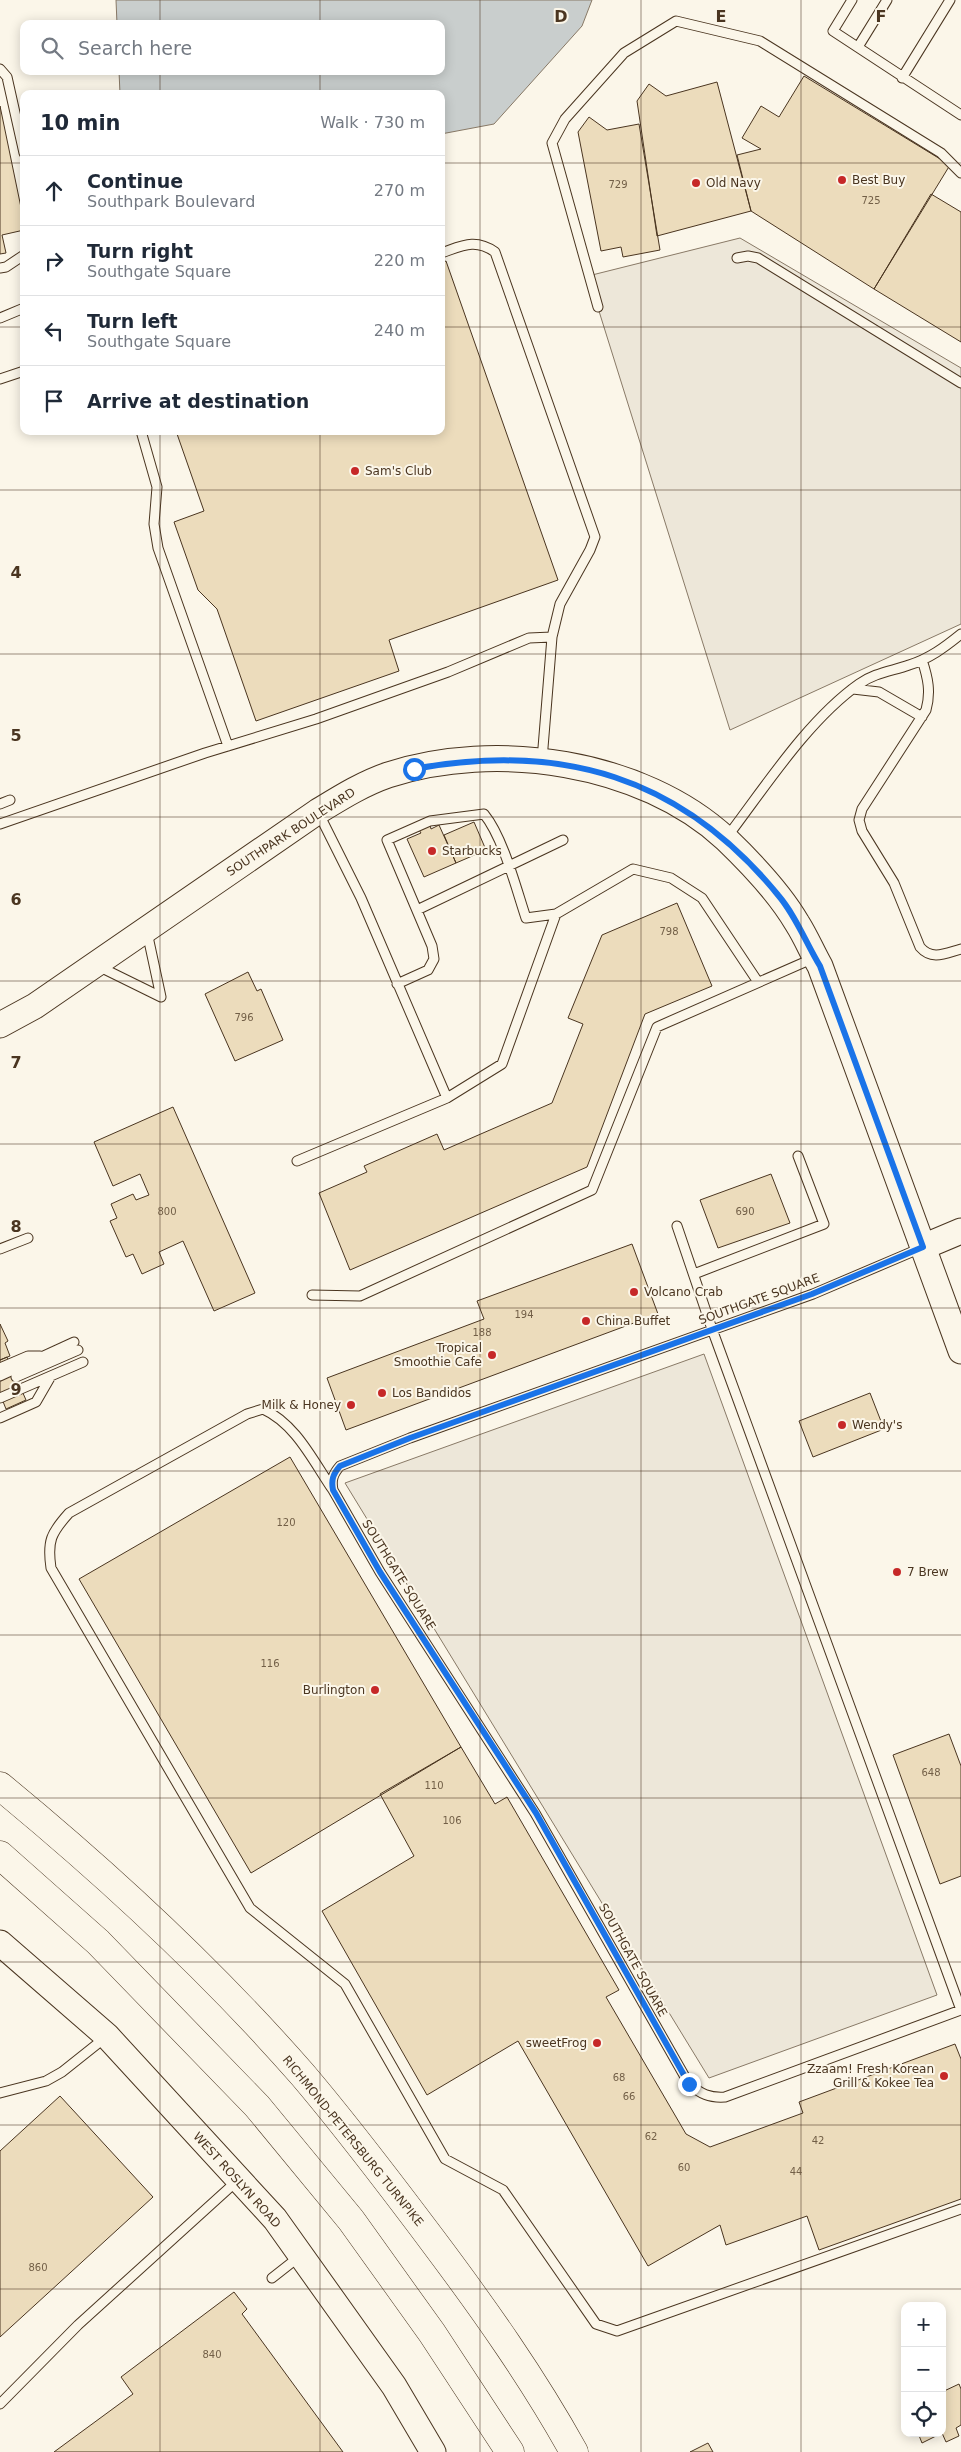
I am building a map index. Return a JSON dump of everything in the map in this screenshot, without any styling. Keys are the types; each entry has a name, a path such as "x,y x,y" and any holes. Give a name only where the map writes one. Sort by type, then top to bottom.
{"highway":[{"name":"RICHMOND-PETERSBURG TURNPIKE","path":"0,1786 137,1907 213,1980 301,2074 393,2187 477,2300 552,2412 574,2452"},
{"path":"0,1855 98,1942 257,2106 351,2220 432,2333 510,2452"}],"street":[{"name":"SOUTHPARK BOULEVARD","path":"0,1025 35,1006 317,812 359,787 388,775 414,769 482,760 514,759 597,770 636,784 683,808 726,839 779,895 797,923 820,966 961,1351"},
{"path":"923,1247 961,1232"},
{"name":"WEST ROSLYN ROAD","path":"0,1942 107,2036 275,2219 394,2386 433,2452"}],"lane":[{"path":"852,0 833,30 902,78 961,115"},
{"path":"858,47 887,0"},
{"path":"902,78 950,0"},
{"path":"598,306 552,143 565,119 624,53 676,21 760,41 941,153 961,173"},
{"path":"0,69 7,77 20,135"},
{"path":"445,253 468,244 484,245 495,252 595,537 590,550 560,604 552,637 542,762"},
{"path":"738,258 748,256 758,258 961,383"},
{"path":"0,268 6,267 20,258"},
{"path":"0,318 20,310"},
{"path":"0,379 20,372"},
{"path":"142,435 157,487 154,524 158,548 228,746"},
{"path":"726,839 798,744 841,698 884,672 922,660 945,648 961,634"},
{"path":"0,824 228,746 324,716 448,672 530,638 552,637"},
{"path":"922,660 929,682 930,696 922,716 862,810 859,820 862,831 894,883 920,946 926,953 935,956 961,948"},
{"path":"853,689 879,692 922,716"},
{"path":"0,804 10,800"},
{"path":"317,812 343,860 447,1098"},
{"path":"397,984 428,970 434,959 432,946 386,840 430,821 484,814 490,821 526,918 556,914 632,869 671,878 702,898 758,982"},
{"path":"417,910 563,840"},
{"path":"297,1161 447,1098 502,1064 556,914"},
{"path":"96,964 161,997 147,929"},
{"path":"312,1295 360,1296 592,1190 657,1027 815,957"},
{"path":"694,1274 824,1224 798,1156"},
{"path":"677,1226 712,1329 961,2010"},
{"path":"0,1249 28,1238"},
{"name":"SOUTHGATE SQUARE","path":"923,1247 812,1294 340,1466 334,1474 332,1483 333,1490 376,1566 536,1813 689,2084 699,2093 712,2098 725,2097 961,2010"},
{"path":"0,1376 43,1356 76,1346 16,1377"},
{"path":"0,1368 28,1356 43,1356"},
{"path":"0,1398 84,1362"},
{"path":"0,1418 36,1402 51,1376"},
{"path":"333,1490 291,1427 277,1415 263,1409 247,1414 69,1513 54,1530 48,1549 51,1568 250,1908 345,1984 445,2159 503,2190 596,2324 617,2331 961,2210"},
{"path":"0,2093 46,2081 62,2072 107,2036"},
{"path":"0,2404 78,2324 238,2179"},
{"path":"272,2278 301,2256"}],"shaded area":[{"path":"116,0 592,0 582,26 494,124 445,133 445,90 120,90 119,75 445,75 445,20 117,20"},
{"path":"740,238 961,368 961,624 730,730 588,276"},
{"path":"704,1354 937,1995 709,2078 345,1483"}],"building":[{"name":"Best Buy","path":"804,76 950,165 874,289 751,211 737,155 761,149 742,138 761,106 779,117"},
{"name":"Old Navy","path":"717,82 751,211 657,236 637,101 649,84 666,96"},
{"path":"0,106 20,203 20,231 2,235 6,253 0,254"},
{"path":"589,117 607,130 639,124 660,250 623,257 621,247 601,251 578,132"},
{"path":"931,194 961,212 961,342 874,289"},
{"name":"Sam's Club","path":"445,261 558,580 389,640 399,671 256,721 217,609 198,590 174,522 204,511 177,435 445,435"},
{"path":"474,822 486,850 456,863 444,835"},
{"name":"Starbucks","path":"430,825 431,829 439,825 456,863 424,877 407,839 421,833 419,830"},
{"path":"677,903 712,986 645,1014 587,1167 350,1270 319,1193 367,1172 364,1166 437,1134 444,1150 552,1103 583,1024 568,1018 602,935"},
{"path":"248,972 257,991 261,989 283,1040 235,1061 205,994"},
{"path":"173,1107 255,1293 214,1311 183,1241 159,1252 164,1264 142,1274 133,1254 126,1257 110,1221 117,1218 111,1204 133,1194 136,1200 149,1195 140,1174 113,1186 94,1142"},
{"path":"771,1174 790,1223 718,1248 700,1200"},
{"path":"632,1244 658,1314 346,1430 327,1378 484,1319 477,1301"},
{"path":"0,1324 8,1341 5,1343 10,1356 0,1360"},
{"path":"7,1357 26,1400 6,1409 0,1394 0,1360"},
{"name":"Wendy's","path":"870,1393 884,1429 813,1457 799,1421"},
{"path":"290,1457 461,1747 251,1873 79,1579"},
{"path":"949,1734 961,1766 961,1876 940,1884 893,1755"},
{"path":"461,1747 495,1804 507,1797 619,1990 606,1997 686,2134 710,2147 803,2113 799,2102 955,2044 961,2059 961,2199 819,2250 807,2216 726,2245 720,2225 648,2266 518,2041 427,2095 322,1911 414,1856 380,1794"},
{"path":"60,2096 153,2197 0,2337 0,2151"},
{"path":"234,2292 247,2309 242,2314 343,2452 54,2452 133,2394 121,2377"},
{"path":"959,2384 961,2389 961,2425 956,2428 959,2436 946,2442 944,2437 946,2437 946,2390"},
{"path":"920,2437 934,2437 922,2443"},
{"path":"708,2443 713,2452 690,2452"}],"place":[{"name":"Best Buy","path":"842,180"},
{"name":"Old Navy","path":"696,183"},
{"name":"Sam's Club","path":"355,471"},
{"name":"Starbucks","path":"432,851"},
{"name":"Volcano Crab","path":"634,1292"},
{"name":"China Buffet","path":"586,1321"},
{"name":"Tropical Smoothie Cafe","path":"492,1355"},
{"name":"Los Bandidos","path":"382,1393"},
{"name":"Milk & Honey","path":"351,1405"},
{"name":"Wendy's","path":"842,1425"},
{"name":"7 Brew","path":"897,1572"},
{"name":"Burlington","path":"375,1690"},
{"name":"sweetFrog","path":"597,2043"},
{"name":"Zzaam! Fresh Korean Grill & Kokee Tea","path":"944,2076"}],"route":[{"path":"414,769 446,763 514,759 597,770 636,784 683,808 726,839 779,895 797,923 820,966 923,1247 812,1294 410,1438 340,1466 334,1474 333,1490 368,1554 536,1813 689,2084"}]}
